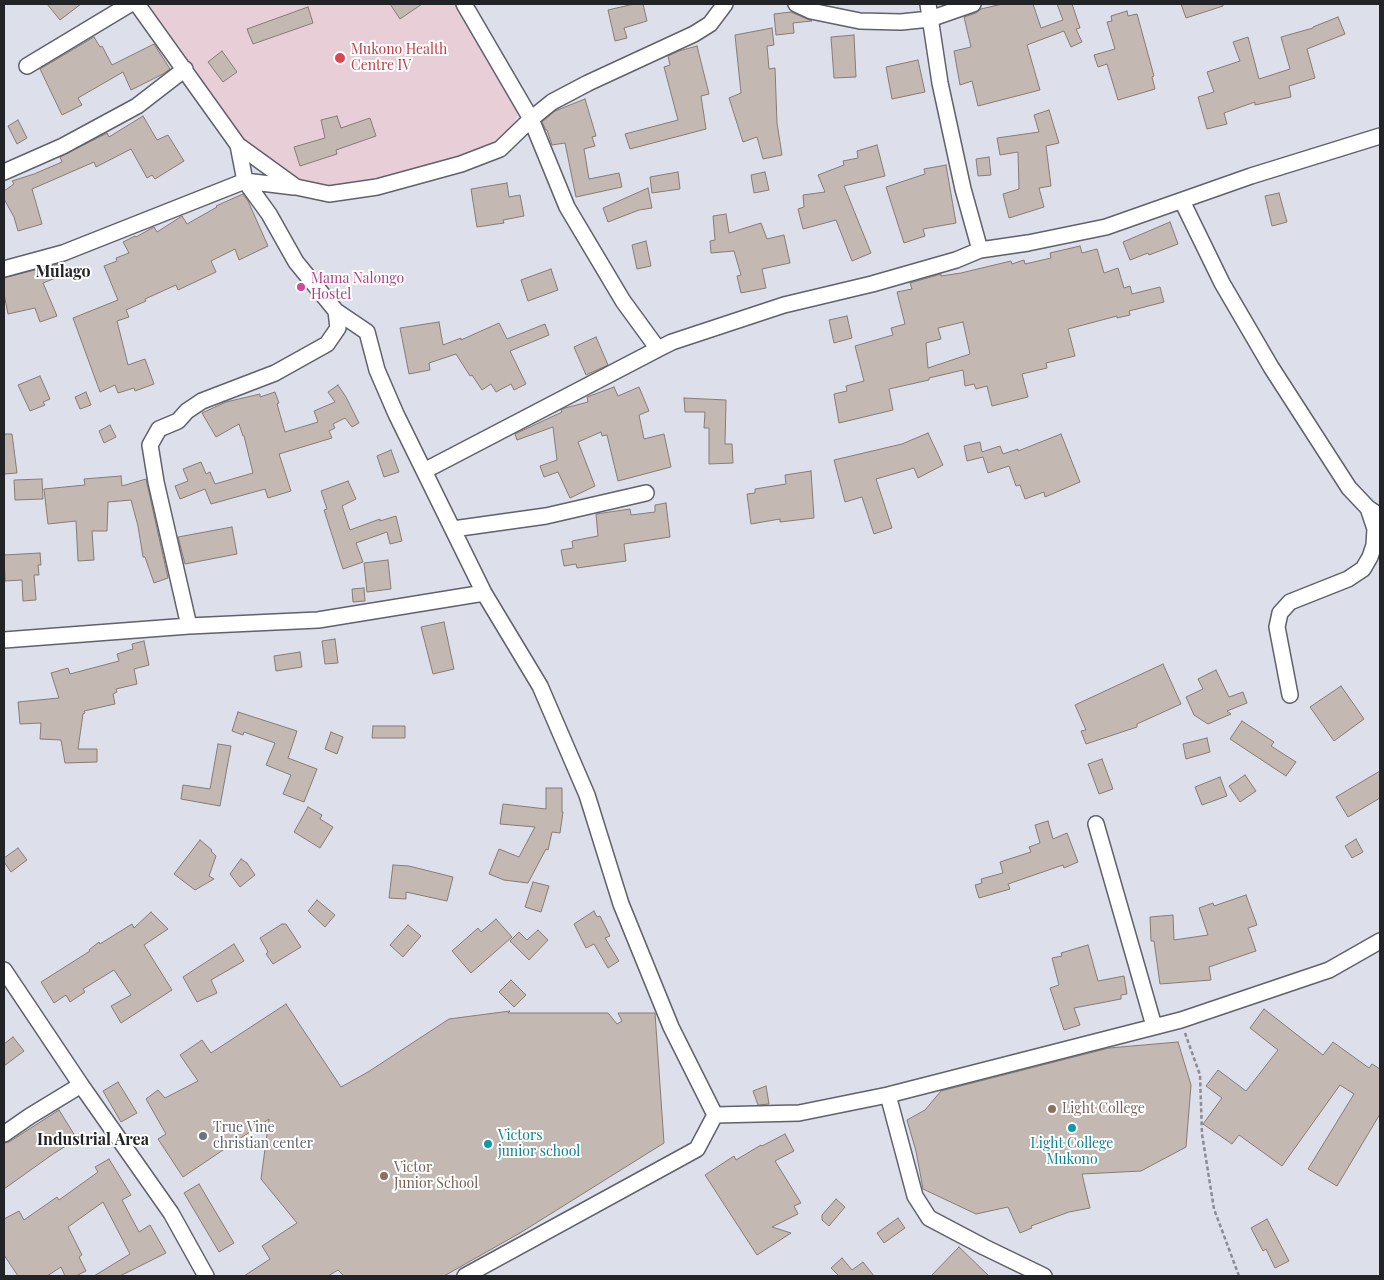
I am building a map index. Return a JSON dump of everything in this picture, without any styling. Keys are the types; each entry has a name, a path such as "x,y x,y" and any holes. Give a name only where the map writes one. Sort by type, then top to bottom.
{"street":[{"path":"27,66 130,4"},
{"path":"137,4 238,145 296,187"},
{"path":"464,4 530,119 567,207 623,301 658,349"},
{"path":"4,269 63,253 245,182 296,187 329,194 377,187 461,164 500,149 530,119 552,102 694,34 710,24 725,4"},
{"path":"796,4 811,11 860,22 901,22 930,19 973,4"},
{"path":"928,4 940,83 963,189 980,250"},
{"path":"4,172 63,146 136,106 185,69"},
{"path":"424,471 672,342 784,305 872,284 956,260 980,250 1028,243 1106,227 1251,176 1380,136"},
{"path":"238,145 245,182 269,214 296,262 336,311 367,332 378,370 396,414 484,594 540,686 587,795 621,904 671,1027 715,1115"},
{"path":"1182,201 1222,283 1271,367 1349,488 1374,512 1374,545 1363,569 1348,579 1290,602 1280,613 1277,627 1290,695"},
{"path":"188,626 156,482 150,445 159,429 178,421 187,410 202,401 275,373 327,344 338,328 336,311"},
{"path":"453,529 546,516 646,493"},
{"path":"4,640 188,626 318,620 484,594"},
{"path":"1096,824 1154,1026"},
{"path":"715,1115 799,1113 888,1095 1181,1020 1328,970 1380,941"},
{"path":"4,970 81,1085 171,1213 206,1276"},
{"path":"4,1134 81,1085"},
{"path":"888,1095 915,1196 929,1218 1044,1276"},
{"path":"465,1276 486,1271 697,1148 715,1115"}],"path":[{"path":"1181,1020 1200,1075 1202,1134 1214,1209 1239,1276"}],"shaded area":[{"name":"Mukono Health Centre IV","path":"146,4 462,4 522,105 504,145 346,192 303,189 250,149"}],"building":[{"path":"47,4 81,4 60,20"},
{"path":"390,4 422,4 400,19"},
{"path":"634,4 643,4 647,21 624,28 627,38 615,41 608,10"},
{"path":"1002,4 1033,4 1041,28 1063,20 1057,4 1072,4 1080,28 1076,29 1082,42 1071,47 1064,31 1027,45 1040,90 978,106 972,81 960,85 954,51 971,47 964,17 981,9"},
{"path":"1181,4 1223,4 1223,6 1186,18"},
{"path":"308,7 313,23 253,44 247,29"},
{"path":"1127,11 1128,16 1137,14 1154,76 1152,77 1155,89 1118,100 1107,64 1098,67 1094,55 1115,49 1107,22 1112,21 1111,16"},
{"path":"791,12 812,21 793,23 794,33 776,35 774,14"},
{"path":"1338,17 1345,34 1307,49 1315,78 1289,86 1291,97 1255,105 1255,102 1224,113 1227,124 1207,129 1198,97 1214,92 1207,72 1240,61 1233,42 1248,37 1259,79 1290,69 1281,37 1313,28"},
{"path":"772,28 774,45 767,46 769,69 775,68 777,123 782,155 763,159 757,137 743,142 729,98 741,93 735,35"},
{"path":"854,35 856,77 834,78 831,37"},
{"path":"94,37 100,47 102,46 112,65 154,44 170,69 131,90 123,72 78,98 82,105 62,115 40,69"},
{"path":"697,46 709,94 701,96 706,129 630,149 625,134 678,120 664,67 670,65 668,56"},
{"path":"222,51 237,72 223,82 208,62"},
{"path":"918,60 925,92 892,99 886,67"},
{"path":"585,99 596,136 592,137 595,146 584,149 589,179 619,173 622,187 576,197 565,143 552,145 542,122 555,111"},
{"path":"1049,110 1059,143 1046,146 1051,186 1039,188 1044,207 1009,218 1003,194 1019,189 1018,152 1000,155 997,138 1039,132 1034,115"},
{"path":"143,116 157,140 168,135 184,161 155,179 152,175 147,178 131,149 96,167 94,162 32,189 42,224 18,231 14,217 4,199 4,191 14,184 12,181 62,162 60,157 107,133 109,137"},
{"path":"337,116 341,128 370,118 376,136 336,150 337,154 300,166 294,147 325,138 321,120"},
{"path":"18,120 27,138 17,144 8,126"},
{"path":"877,145 885,176 844,186 871,253 852,261 836,220 803,229 798,209 804,207 803,195 825,192 818,175 844,165 843,161 858,158 857,151"},
{"path":"989,157 991,175 978,176 976,159"},
{"path":"946,165 956,223 923,229 925,236 904,243 886,187 925,174 924,169"},
{"path":"678,172 680,189 652,193 650,177"},
{"path":"765,172 769,190 754,193 751,175"},
{"path":"507,183 509,197 520,195 524,216 503,220 504,223 477,227 471,189"},
{"path":"648,188 652,208 639,210 608,222 603,208"},
{"path":"1279,193 1287,222 1272,226 1265,196"},
{"path":"243,194 268,246 239,260 235,249 211,261 216,272 178,290 176,285 126,310 129,317 117,321 128,365 145,359 154,384 135,391 134,388 118,393 115,385 100,392 73,318 118,300 104,266 117,261 116,258 129,253 123,242 154,227 157,232 182,216 187,224 216,206"},
{"path":"726,214 729,233 761,223 767,239 784,235 790,263 762,269 766,288 741,293 737,276 741,275 734,251 711,253 710,241 715,240 713,216"},
{"path":"1170,222 1178,244 1130,260 1123,242"},
{"path":"646,241 651,266 637,269 632,245"},
{"path":"1080,246 1082,253 1097,249 1104,273 1118,268 1124,288 1130,286 1132,294 1160,287 1164,302 1129,311 1130,315 1117,318 1117,316 1068,329 1075,356 1046,363 1047,368 1022,374 1028,397 992,406 987,386 976,389 974,384 965,386 963,370 889,389 893,410 839,423 834,394 847,391 846,386 864,381 855,346 893,335 891,328 905,324 897,292 912,289 910,283 941,274 941,276 961,273 1011,261 1012,264 1024,260 1025,264 1051,258 1050,253","holes":["963,322 970,354 928,368 926,343 941,339 938,328"]},
{"path":"58,264 63,275 43,283 57,316 40,322 35,308 8,314 4,294 4,278"},
{"path":"551,269 558,290 528,301 521,280"},
{"path":"847,316 852,338 834,343 829,320"},
{"path":"439,322 443,345 461,338 461,340 499,323 507,339 545,324 549,335 510,351 526,384 514,390 511,384 496,392 491,384 482,390 472,375 470,376 456,354 429,363 430,370 409,374 400,328"},
{"path":"596,337 608,365 586,375 574,347"},
{"path":"40,376 50,399 43,402 45,405 30,411 18,385"},
{"path":"338,385 359,423 352,427 345,418 333,424 335,428 329,431 332,438 279,454 291,491 268,498 265,489 211,504 205,489 180,499 175,486 188,481 183,469 201,462 206,474 210,472 215,484 253,473 244,436 239,424 216,437 202,413 226,402 260,394 260,397 275,392 285,432 318,422 314,411 335,402 328,392"},
{"path":"614,387 618,396 639,387 649,411 639,415 644,439 664,434 671,467 618,481 607,435 602,436 601,432 578,442 595,486 570,498 558,472 544,477 540,466 557,460 553,427 517,440 515,434 562,412 561,410 565,408 588,402 587,397"},
{"path":"86,392 91,405 80,409 75,397"},
{"path":"684,398 726,400 725,444 732,444 733,463 709,464 709,428 704,428 705,412 685,412"},
{"path":"110,425 116,437 104,443 99,431"},
{"path":"928,433 943,465 918,478 914,468 876,479 892,528 874,534 862,497 845,502 834,460 902,444"},
{"path":"4,434 12,434 17,473 4,474"},
{"path":"1061,434 1080,482 1045,497 1044,492 1025,499 1020,485 1016,486 1009,466 988,473 983,457 967,461 964,446 980,442 982,452 1000,446 1003,454 1018,449 1018,451"},
{"path":"391,450 399,472 384,477 377,456"},
{"path":"811,471 814,518 780,522 780,519 751,524 747,494 755,493 755,489 786,484 785,475"},
{"path":"121,476 122,486 146,479 168,578 154,583 145,557 143,557 131,500 108,502 107,531 92,531 94,560 78,561 76,521 48,524 44,489 85,485 84,479"},
{"path":"42,479 43,499 15,500 14,480"},
{"path":"348,481 356,499 342,506 350,530 380,519 380,521 396,516 402,541 390,544 387,532 356,543 363,562 343,569 324,510 327,509 321,491"},
{"path":"666,503 670,537 624,544 626,561 577,568 576,564 564,566 561,550 573,548 572,541 598,536 596,514 630,509 631,515 655,512 655,505"},
{"path":"232,527 237,554 185,564 178,537"},
{"path":"40,553 41,565 38,565 39,575 34,575 36,600 23,601 22,580 5,581 4,555"},
{"path":"388,560 391,589 367,592 364,563"},
{"path":"364,588 365,601 353,602 352,589"},
{"path":"444,622 454,669 433,674 421,627"},
{"path":"335,639 338,663 325,664 322,641"},
{"path":"144,641 149,665 134,669 137,684 116,689 117,692 113,694 115,704 84,711 78,749 97,749 97,762 65,763 61,740 40,739 41,723 20,724 18,702 59,698 51,673 68,668 70,674 119,661 117,654 133,649 132,644"},
{"path":"300,652 302,667 276,671 274,656"},
{"path":"1163,664 1181,704 1137,724 1137,727 1086,744 1081,731 1086,730 1075,705"},
{"path":"1216,670 1229,697 1243,692 1247,703 1227,711 1231,714 1208,724 1194,715 1186,697 1203,689 1198,679"},
{"path":"1341,686 1364,719 1334,741 1310,707"},
{"path":"238,712 297,731 288,758 317,769 304,802 283,794 291,775 266,765 275,743 244,732 243,735 232,731"},
{"path":"1242,721 1274,742 1271,746 1296,762 1286,776 1230,739"},
{"path":"373,726 405,726 405,738 372,738"},
{"path":"331,732 343,737 337,754 325,749"},
{"path":"1207,738 1210,752 1186,759 1183,744"},
{"path":"218,744 231,746 220,806 181,799 183,785 210,789"},
{"path":"1102,759 1113,789 1099,794 1088,764"},
{"path":"1380,771 1380,798 1348,817 1336,797"},
{"path":"1245,775 1256,791 1240,802 1229,786"},
{"path":"1220,777 1227,796 1202,805 1195,787"},
{"path":"546,788 562,788 563,812 560,833 552,832 548,850 546,849 528,883 504,880 489,874 499,849 519,857 535,827 500,824 503,804 546,809"},
{"path":"308,807 322,815 320,819 333,827 320,848 294,832"},
{"path":"1048,821 1053,839 1067,833 1078,862 1064,868 1063,865 1008,884 1010,889 979,898 975,885 982,883 981,879 1003,873 1000,862 1031,852 1029,847 1040,843 1035,825"},
{"path":"1356,839 1363,852 1352,858 1345,846"},
{"path":"200,840 216,856 209,876 214,879 195,890 174,874"},
{"path":"18,848 27,860 11,872 4,862 4,858"},
{"path":"241,859 247,863 255,875 240,887 230,874"},
{"path":"393,865 409,866 453,877 447,901 406,892 406,899 389,898"},
{"path":"533,882 549,886 541,912 525,907"},
{"path":"1246,895 1257,925 1248,928 1256,951 1209,967 1211,980 1160,984 1154,941 1151,941 1150,917 1173,915 1174,940 1208,935 1199,908 1213,903 1214,906"},
{"path":"317,900 335,915 325,927 308,911"},
{"path":"594,911 597,917 600,916 610,936 605,938 619,961 608,968 594,944 586,948 574,924"},
{"path":"151,912 168,929 144,945 172,990 121,1023 111,1006 131,995 114,970 83,989 85,992 70,1002 66,995 54,1003 41,982 90,951 99,942 100,944 132,924 134,928"},
{"path":"496,919 512,937 471,973 452,951 478,928 481,932"},
{"path":"282,924 286,924 301,947 273,964 266,954 268,952 260,938"},
{"path":"408,925 421,936 403,957 390,945"},
{"path":"538,930 548,940 529,960 510,941 519,932 527,940"},
{"path":"234,944 244,961 211,980 217,993 197,1002 183,977"},
{"path":"1088,945 1098,981 1124,976 1127,994 1121,995 1121,999 1074,1008 1080,1025 1064,1030 1050,988 1059,985 1052,958 1062,956 1061,953"},
{"path":"511,980 526,995 514,1007 499,992"},
{"name":"Victors junior school","path":"286,1004 341,1087 368,1072 449,1019 510,1011 508,1013 608,1013 617,1024 622,1021 618,1013 655,1013 664,1143 520,1233 444,1276 344,1276 338,1270 328,1276 244,1276 270,1259 262,1246 297,1223 261,1179 269,1119 183,1177 158,1139 166,1134 146,1099 158,1090 165,1098 198,1081 180,1055 202,1040 211,1053"},
{"path":"1264,1009 1323,1055 1333,1042 1369,1068 1372,1064 1380,1069 1380,1114 1337,1186 1308,1169 1354,1094 1340,1085 1282,1166 1239,1135 1232,1144 1203,1124 1222,1098 1206,1086 1218,1070 1246,1091 1278,1050 1250,1028"},
{"path":"13,1037 24,1051 4,1066 4,1044"},
{"name":"Light College Mukono","path":"1178,1042 1191,1085 1186,1147 1141,1171 1082,1174 1090,1208 1069,1212 1031,1226 1032,1228 1020,1233 1008,1207 976,1214 923,1189 916,1151 907,1120 925,1110 941,1091 1109,1048"},
{"path":"118,1082 137,1113 121,1122 103,1091"},
{"path":"766,1086 769,1104 758,1105 753,1091"},
{"path":"59,1110 77,1139 4,1189 4,1143 9,1142"},
{"path":"785,1134 794,1151 775,1161 801,1203 794,1206 798,1214 772,1227 791,1233 757,1255 705,1175 734,1156 736,1160 761,1145"},
{"path":"109,1159 131,1195 122,1200 139,1232 150,1225 166,1253 120,1276 94,1276 130,1254 103,1202 68,1227 82,1255 79,1257 86,1271 76,1276 65,1276 61,1267 47,1276 18,1276 4,1255 4,1219 19,1211 24,1220 57,1197 59,1200 98,1172 95,1167"},
{"path":"199,1184 234,1243 219,1252 184,1193"},
{"path":"836,1199 845,1207 829,1226 822,1220 822,1215"},
{"path":"898,1218 905,1228 884,1243 877,1233"},
{"path":"1267,1219 1289,1261 1275,1268 1266,1249 1263,1251 1251,1228"},
{"path":"959,1247 989,1276 931,1276"},
{"path":"842,1258 852,1270 863,1262 874,1276 839,1276 831,1268"}],"place":[{"name":"Mukono Health Centre IV","path":"340,58"},
{"name":"Mama Nalongo Hostel","path":"301,287"},
{"name":"Light College","path":"1052,1109"},
{"name":"Light College Mukono","path":"1072,1128"},
{"name":"True Vine christian center","path":"203,1136"},
{"name":"Victors junior school","path":"488,1144"},
{"name":"Victor Junior School","path":"384,1176"}],"district":[{"name":"Mulago","path":"63,272"},
{"name":"Industrial Area","path":"93,1140"}]}
